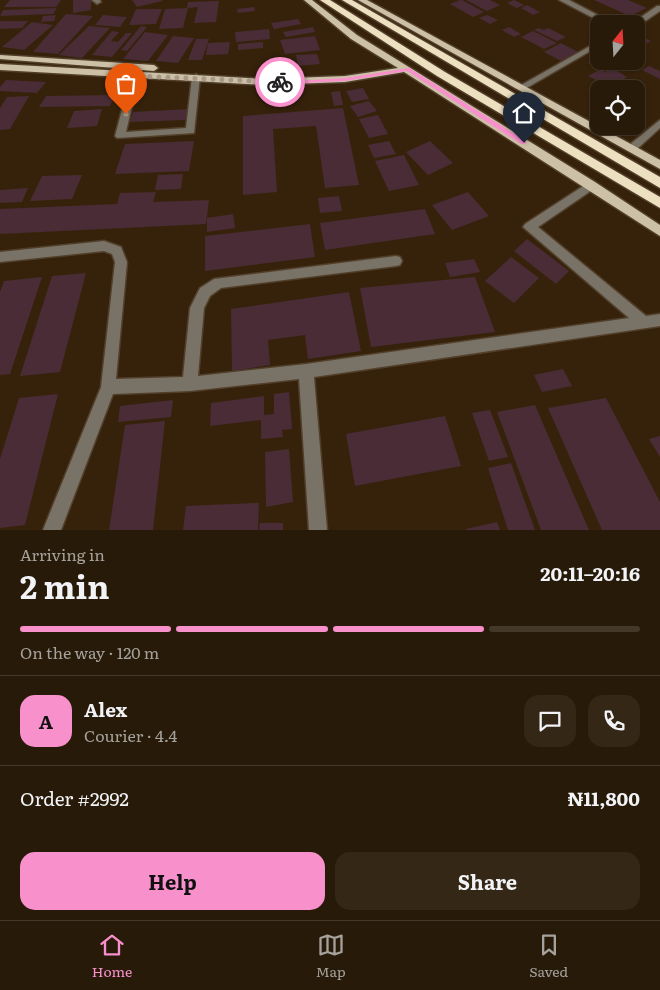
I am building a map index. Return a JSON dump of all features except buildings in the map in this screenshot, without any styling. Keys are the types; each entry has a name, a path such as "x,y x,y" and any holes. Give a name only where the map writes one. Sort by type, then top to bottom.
{"highway":[{"path":"324,0 441,74 660,203"},
{"path":"346,0 660,183"}],"main road":[{"path":"308,0 354,36 591,185 660,231"},
{"path":"362,0 660,165"},
{"path":"0,57 282,77 336,76 404,67"},
{"path":"0,67 135,76 196,77 264,82 320,82 404,67"}],"street":[{"path":"563,0 593,15"},
{"path":"645,18 660,8"},
{"path":"520,88 590,48"},
{"path":"135,76 120,136 191,131 196,77"},
{"path":"632,148 660,123"},
{"path":"591,185 528,227 644,323"},
{"path":"0,257 104,246 117,250 121,262 108,386 52,530"},
{"path":"190,384 197,308 204,292 219,284 396,261"},
{"path":"108,386 190,384 306,371 660,320"},
{"path":"306,371 318,530"}],"way so far":[{"path":"126,114 135,76 196,77 280,82"}],"route":[{"path":"280,82 320,82 408,69 524,143"}]}
